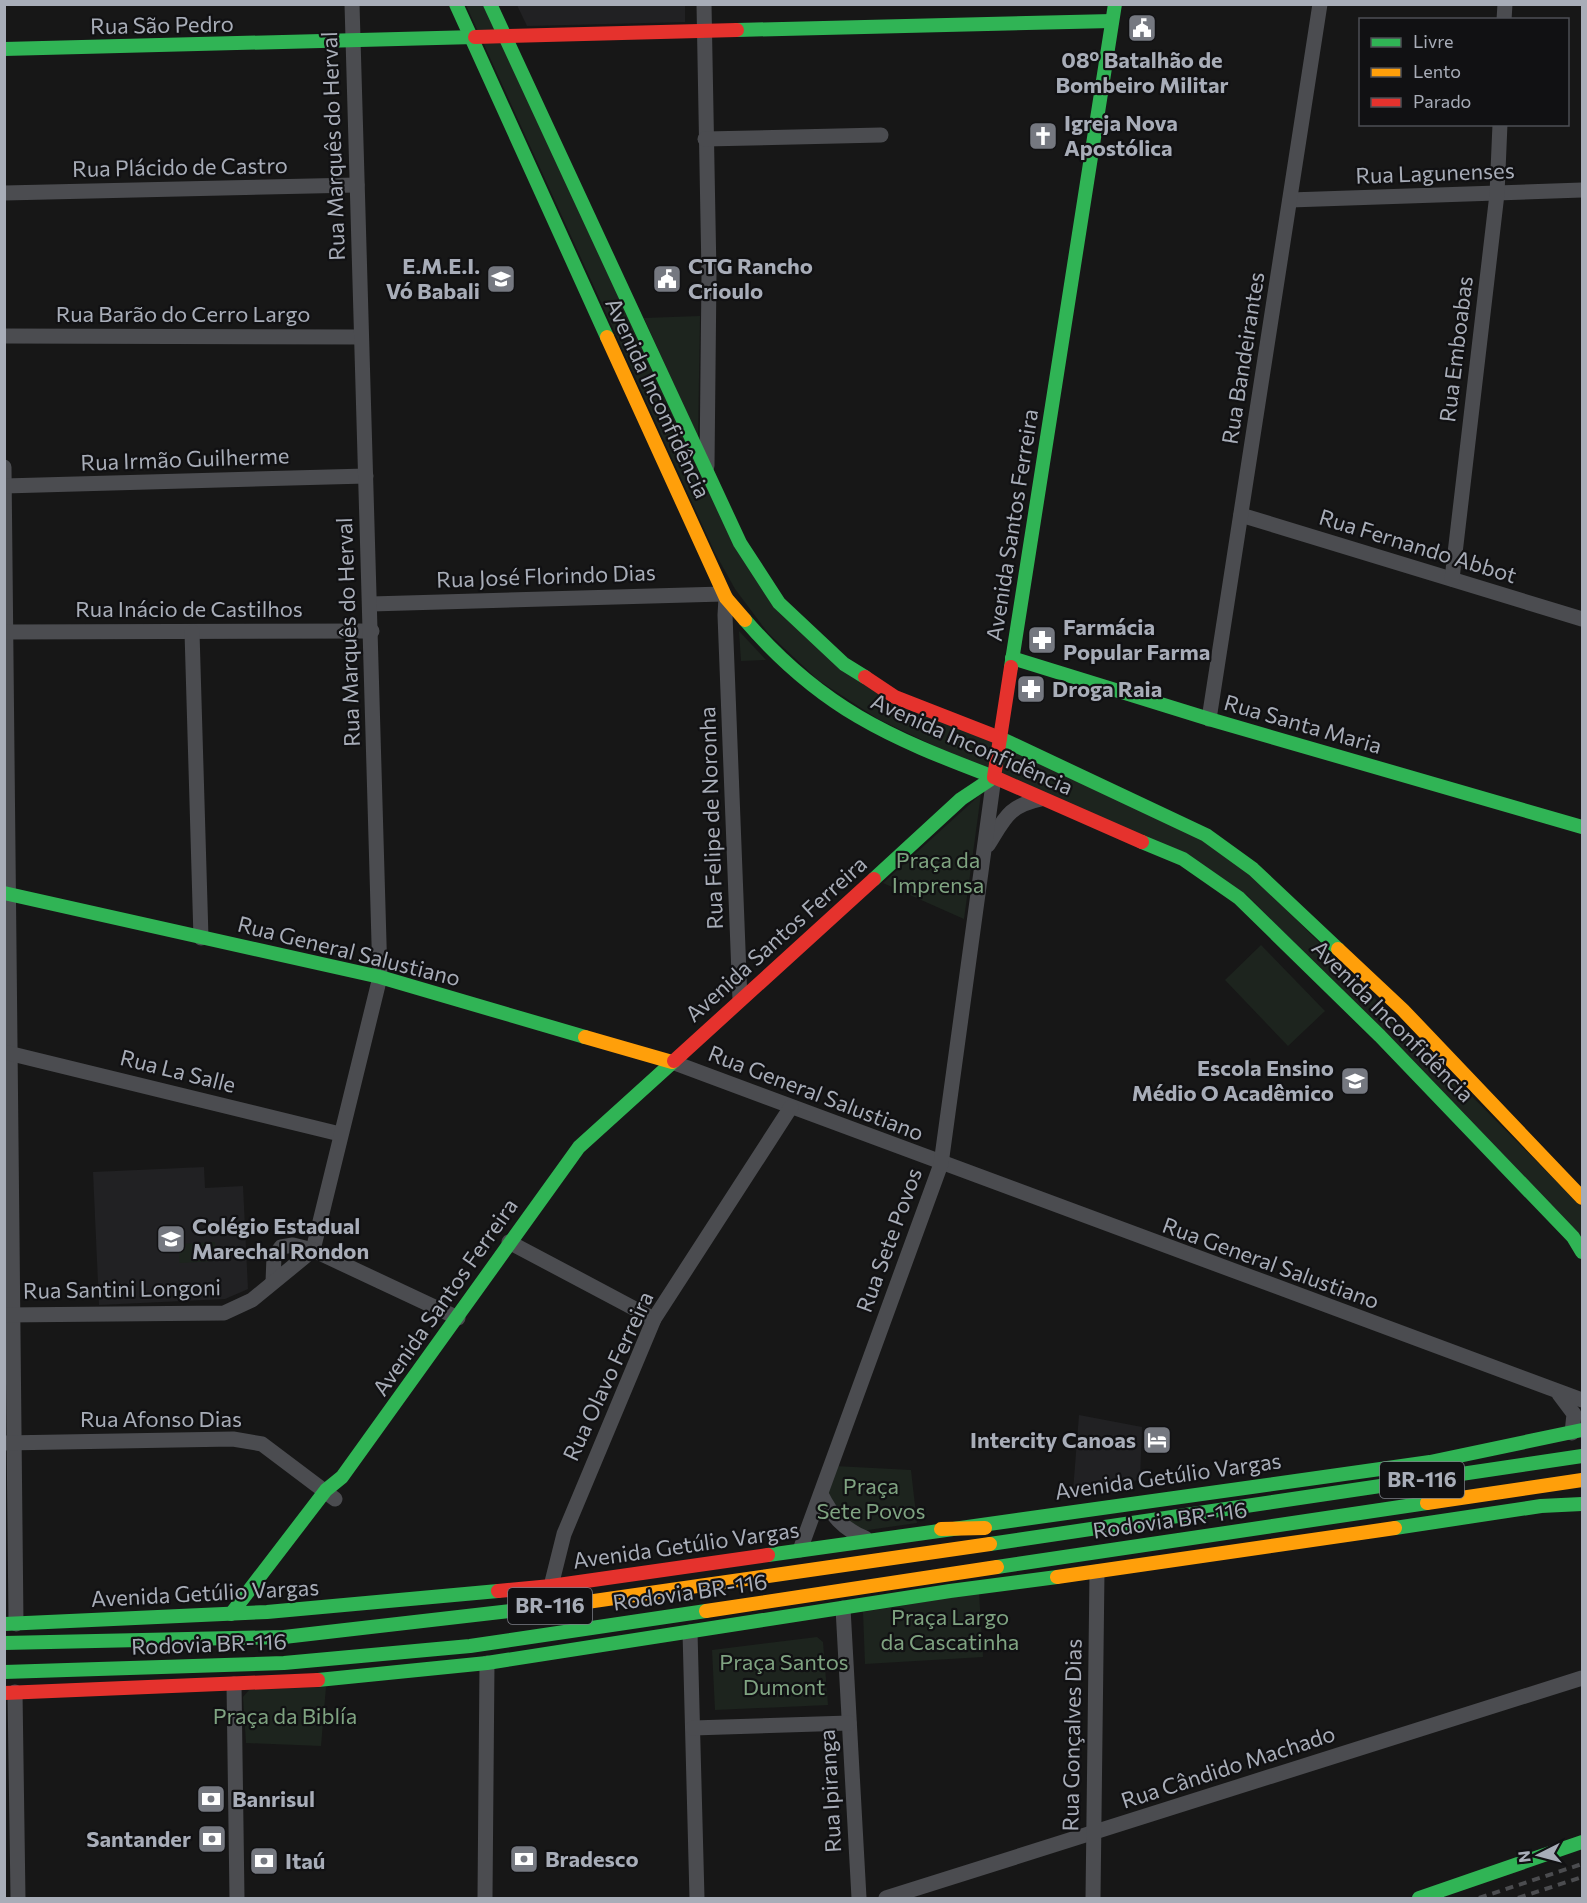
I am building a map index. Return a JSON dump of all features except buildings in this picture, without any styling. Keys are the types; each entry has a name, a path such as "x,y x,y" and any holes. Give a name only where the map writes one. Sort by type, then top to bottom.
{"main road":[{"name":"Avenida Inconfidência","path":"456,4 725,596 773,653 832,702 890,734 1183,859 1239,898 1380,1035 1562,1225 1577,1227"},
{"name":"Avenida Inconfidência","path":"490,4 740,543 778,603 844,664 894,697 1000,738 1206,835 1253,870 1403,1010 1582,1198"},
{"name":"Avenida Santos Ferreira","path":"267,1612 262,1603 263,1593 342,1477 579,1147 961,799 994,777 1115,4"},
{"name":"Rua São Pedro","path":"4,49 1112,21"},
{"name":"Rua Santa Maria","path":"1012,658 1209,719 1582,827"},
{"name":"Rua General Salustiano","path":"7,893 380,977 672,1062"},
{"path":"1577,1227 1582,1252"},
{"name":"Avenida Getúlio Vargas","path":"8,1627 267,1612 551,1586 868,1539 1418,1464 1576,1433"},
{"name":"Rodovia BR-116","path":"4,1642 284,1637 618,1599 1582,1456"},
{"name":"Rodovia BR-116","path":"4,1672 284,1663 470,1646 1582,1480"},
{"name":"Avenida Santos Ferreira","path":"231,1614 331,1494"},
{"path":"10,1692 334,1679 487,1663 950,1591 1097,1572 1508,1510 1580,1503"},
{"name":"BR-116","path":"941,1529 1092,1527"},
{"name":"BR-116","path":"950,1591 1044,1559"},
{"path":"618,1599 691,1567"},
{"name":"BR-116","path":"8,1627 266,1626 278,1630 284,1637"},
{"name":"BR-116","path":"50,1672 175,1687"},
{"path":"1419,1899 1582,1842"}],"street":[{"name":"Rua Marquês do Herval","path":"313,1250 380,977 372,631 352,4"},
{"path":"704,4 709,274 707,469"},
{"name":"Rua Bandeirantes","path":"1209,719 1320,4"},
{"name":"Rua Emboabas","path":"1452,579 1497,194 1500,126"},
{"path":"705,140 881,135"},
{"name":"Rua Plácido de Castro","path":"4,193 357,185"},
{"name":"Rua Lagunenses","path":"1290,200 1582,190"},
{"name":"Rua Barão do Cerro Largo","path":"4,336 361,337"},
{"path":"4,467 9,1314 8,1627"},
{"name":"Rua Irmão Guilherme","path":"5,486 366,476"},
{"name":"Rua Fernando Abbot","path":"1241,515 1582,619"},
{"name":"Rua José Florindo Dias","path":"370,604 725,596"},
{"name":"Rua Felipe de Noronha","path":"725,596 740,1000"},
{"path":"726,635 732,629 747,624"},
{"name":"Rua Inácio de Castilhos","path":"6,632 372,631"},
{"path":"192,632 201,938"},
{"name":"Rua Sete Povos","path":"800,1550 940,1164 994,777"},
{"name":"Rua Sete Povos","path":"985,850 1008,813 1017,806 1042,799"},
{"name":"Rua La Salle","path":"7,1053 340,1134"},
{"name":"Rua General Salustiano","path":"672,1062 940,1164 1582,1400"},
{"name":"Rua Olavo Ferreira","path":"551,1586 568,1524 654,1319 791,1107"},
{"path":"509,1242 654,1319"},
{"path":"273,1282 274,1257 281,1247 293,1245 313,1250 458,1318"},
{"name":"Rua Santini Longoni","path":"9,1314 224,1313 252,1299 313,1250"},
{"path":"1557,1392 1569,1403 1574,1414 1576,1433"},
{"name":"Rua Afonso Dias","path":"9,1443 233,1439 262,1444 331,1494"},
{"path":"821,1494 829,1509 845,1528 868,1539"},
{"name":"Rua Gonçalves Dias","path":"1093,1899 1097,1572"},
{"name":"Rua Ipiranga","path":"843,1608 859,1899"},
{"path":"690,1632 697,1899"},
{"path":"486,1899 487,1663"},
{"name":"Rua Cândido Machado","path":"886,1899 1582,1678"},
{"path":"234,1684 237,1899"},
{"path":"10,1692 18,1899"},
{"path":"693,1728 849,1723"}],"shaded area":[{"path":"517,5 685,5 685,22 527,26"},
{"name":"Colégio Estadual Marechal Rondon","path":"204,1167 205,1188 243,1186 248,1289 225,1299 99,1305 93,1172"},
{"path":"1079,1415 1142,1427 1140,1480 1073,1491"}],"green space":[{"path":"466,5 486,5 734,543 842,669 1200,837 1250,873 1582,1207 1582,1240 1247,895 878,719 818,680 768,633 735,589 715,553"},
{"path":"700,316 698,438 644,318"},
{"path":"739,631 766,660 741,661"},
{"name":"Praça da Imprensa","path":"981,794 964,919 883,883"},
{"path":"1261,945 1325,1011 1288,1046 1225,980"},
{"path":"215,1242 215,1261 179,1263 179,1244"},
{"name":"Praça Sete Povos","path":"835,1466 911,1470 917,1523 861,1531 848,1525 826,1495"},
{"name":"Praça Largo da Cascatinha","path":"979,1593 983,1657 865,1664 863,1612"},
{"name":"Praça Santos Dumont","path":"817,1637 823,1642 828,1705 715,1710 712,1650"},
{"name":"Praça da Biblía","path":"326,1687 321,1746 246,1743 243,1697 249,1690"}],"railway":[{"path":"1479,1898 1582,1864"},
{"path":"1518,1898 1582,1877"}],"traffic: fast":[{"path":"456,4 607,337"},
{"path":"490,4 740,543 779,603 844,664 865,677"},
{"path":"1011,667 1115,4"},
{"path":"737,30 1112,21"},
{"path":"4,49 475,37"},
{"path":"745,620 773,650 829,698 889,733 994,777"},
{"path":"1012,658 1209,719 1582,827"},
{"path":"1000,738 1206,835 1253,869 1338,949"},
{"path":"874,879 961,799 994,777"},
{"path":"1142,842 1183,859 1239,898 1380,1036 1573,1237 1582,1252"},
{"path":"4,893 380,977 585,1037"},
{"path":"231,1614 326,1490 342,1477 579,1147 674,1061"},
{"path":"768,1555 1430,1462 1582,1430"},
{"path":"990,1544 1582,1456"},
{"path":"997,1567 1427,1503"},
{"path":"1395,1528 1541,1506 1582,1504"},
{"path":"318,1680 487,1663 950,1591 1057,1577"},
{"path":"4,1624 267,1612 498,1591"},
{"path":"4,1643 284,1637 580,1603"},
{"path":"4,1672 284,1663 470,1646 706,1611"},
{"path":"1419,1898 1582,1842"}],"traffic: slow":[{"path":"607,337 726,598 745,620"},
{"path":"1338,949 1403,1010 1582,1198"},
{"path":"585,1037 672,1062"},
{"path":"1427,1503 1582,1480"},
{"path":"941,1529 985,1528"},
{"path":"1057,1577 1395,1528"},
{"path":"580,1603 990,1544"},
{"path":"706,1611 997,1567"}],"traffic: jam":[{"path":"475,37 737,30"},
{"path":"1011,667 994,777 1142,842"},
{"path":"865,677 895,697 1000,738"},
{"path":"674,1061 874,879"},
{"path":"498,1591 551,1586 768,1555"},
{"path":"4,1693 318,1680"}],"place":[{"name":"08º Batalhão de Bombeiro Militar","path":"1142,28"},
{"name":"Igreja Nova Apostólica","path":"1043,136"},
{"name":"E.M.E.I. Vó Babali","path":"501,279"},
{"name":"CTG Rancho Crioulo","path":"667,279"},
{"name":"Farmácia Popular Farma","path":"1042,640"},
{"name":"Droga Raia","path":"1031,689"},
{"name":"Escola Ensino Médio O Acadêmico","path":"1355,1081"},
{"name":"Colégio Estadual Marechal Rondon","path":"171,1239"},
{"name":"Intercity Canoas","path":"1157,1440"},
{"name":"Banrisul","path":"211,1799"},
{"name":"Santander","path":"212,1839"},
{"name":"Bradesco","path":"524,1859"},
{"name":"Itaú","path":"264,1861"}]}
